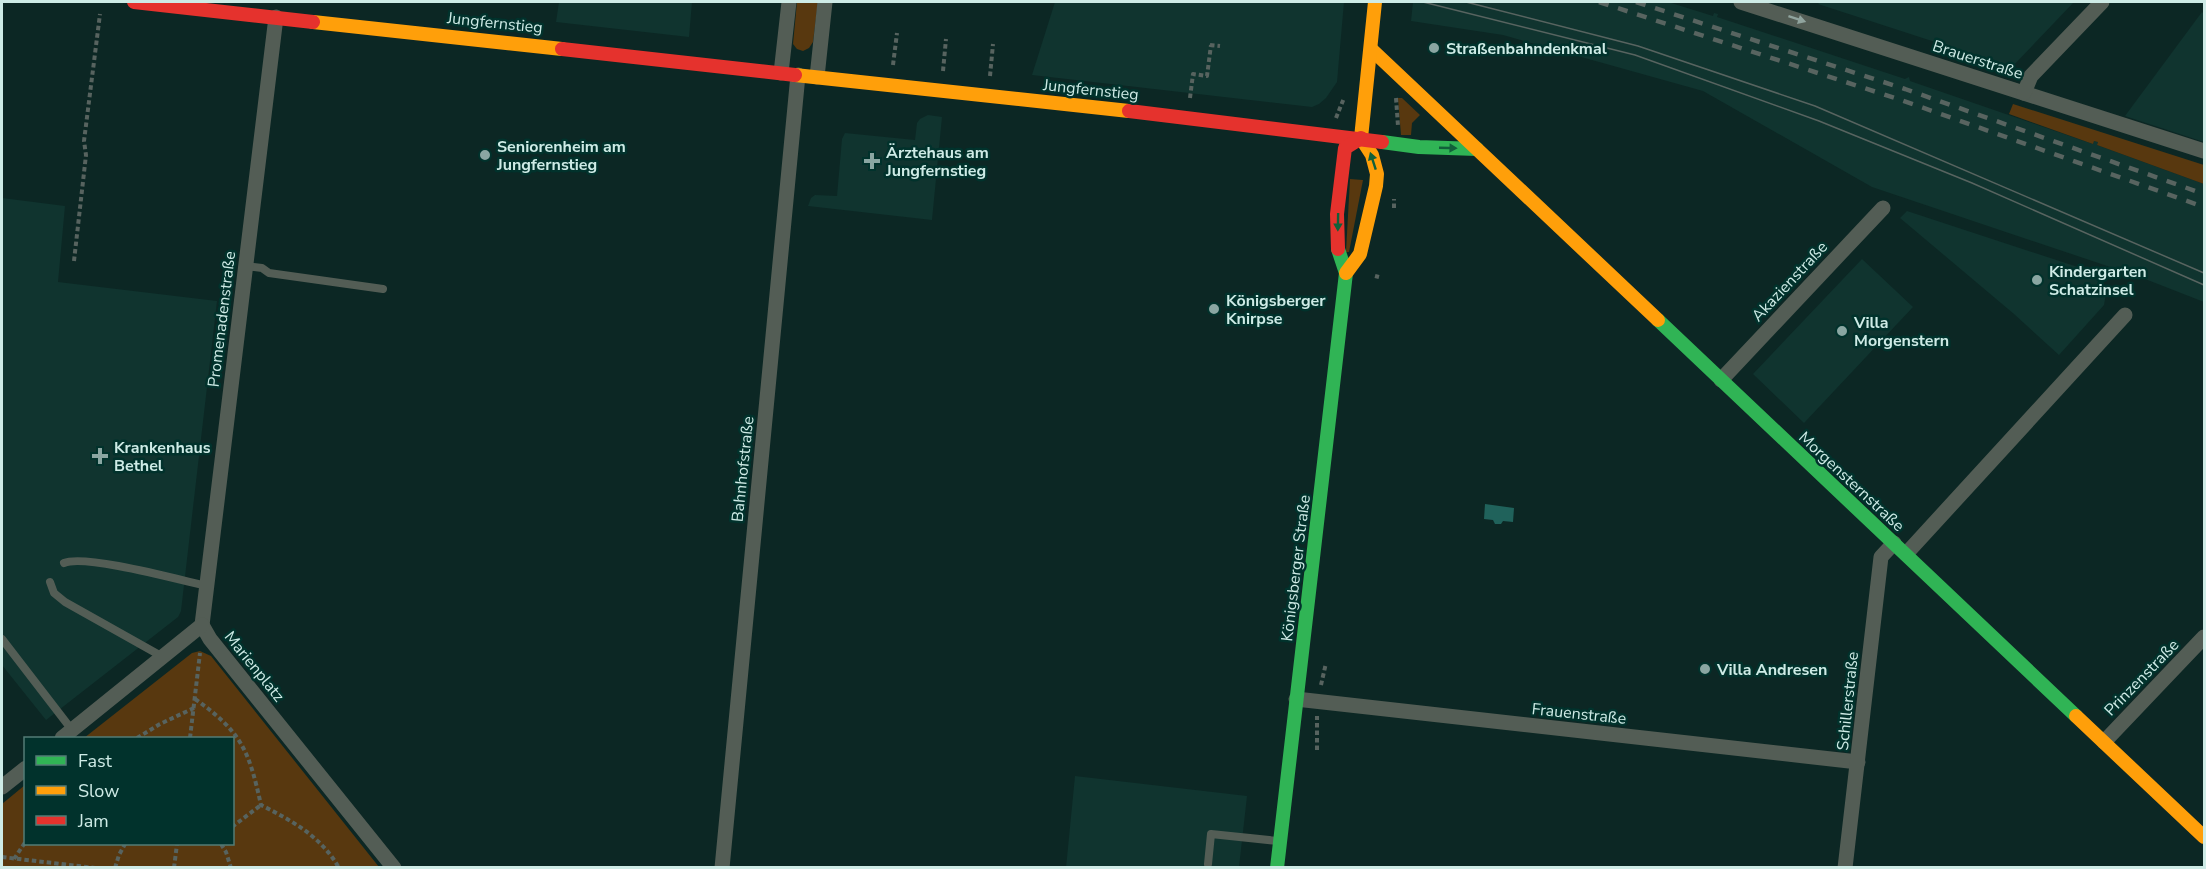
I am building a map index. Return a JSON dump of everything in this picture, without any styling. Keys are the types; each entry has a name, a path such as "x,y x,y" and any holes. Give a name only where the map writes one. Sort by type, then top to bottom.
{"main road":[{"name":"Jungfernstieg","path":"134,2 1361,138"},
{"path":"1375,2 1361,138 1419,147 1477,148"},
{"name":"Morgensternstraße","path":"1371,49 2205,837"},
{"name":"Königsberger Straße","path":"1277,867 1346,273 1338,249 1342,171 1346,148 1361,138 1372,155 1377,174 1376,186 1360,254 1346,273"}],"street":[{"path":"781,73 789,2"},
{"path":"817,77 825,2"},
{"name":"Brauerstraße","path":"1741,2 1770,6 2024,93 2205,151"},
{"path":"2024,93 2031,76 2102,2"},
{"name":"Promenadenstraße","path":"202,625 276,17"},
{"name":"Bahnhofstraße","path":"722,867 798,75"},
{"name":"Akazienstraße","path":"1721,380 1883,208"},
{"path":"1906,554 2125,315"},
{"name":"Schillerstraße","path":"1845,867 1881,557 1893,543"},
{"name":"Marienplatz","path":"67,734 202,625 210,639 394,867"},
{"name":"Prinzenstraße","path":"2104,742 2205,637"},
{"name":"Frauenstraße","path":"1296,699 1858,762"},
{"path":"2,787 24,770"}],"lane":[{"path":"245,266 262,268 269,273 383,289"},
{"path":"64,563 71,560 94,562 207,586"},
{"path":"50,582 54,593 65,602 163,657"},
{"path":"2,639 67,734"},
{"path":"1208,864 1211,834 1280,841"}],"path":[{"path":"74,261 86,155 84,141 100,14"},
{"path":"893,65 897,33"},
{"path":"943,71 946,39"},
{"path":"990,76 993,44"},
{"path":"1190,99 1193,74 1207,76 1211,45 1220,46"},
{"path":"1396,96 1398,133"},
{"path":"190,737 200,651"},
{"path":"1321,681 1326,663"},
{"path":"195,699 217,715 238,737 253,768 261,805"},
{"path":"139,737 160,723 194,708"},
{"path":"1317,721 1317,750"},
{"path":"234,825 261,805"},
{"path":"261,805 296,823 317,839 339,867"},
{"path":"14,859 24,844"},
{"path":"116,867 124,845"},
{"path":"174,867 177,845"},
{"path":"222,845 231,867"},
{"path":"2,857 95,867"}],"shaded area":[{"path":"559,2 692,2 689,37 556,22"},
{"path":"797,2 818,2 813,42 803,51 797,49 793,44"},
{"path":"1055,2 1344,2 1337,82 1326,98 1312,107 1032,75"},
{"path":"1413,2 1668,2 1713,16 1714,13 1718,14 1717,17 1905,79 1909,77 1910,81 2093,144 2094,141 2098,142 2097,145 2204,184 2204,302 2140,277 1872,187 1703,91 1503,35 1411,21"},
{"path":"1820,2 2074,2 2012,67 1818,4"},
{"path":"2202,12 2204,14 2204,142 2125,116"},
{"path":"1398,98 1402,98 1420,115 1412,123 1411,135 1401,135"},
{"path":"2013,104 2204,165 2204,184 2097,145 2098,142 2094,141 2093,144 2009,114"},
{"path":"928,115 942,117 932,220 808,206 815,195 837,196 842,139 845,133 915,140 917,123"},
{"path":"1350,179 1363,180 1349,252 1346,252"},
{"name":"Krankenhaus Bethel","path":"2,198 65,206 58,282 217,301 181,611 178,617 46,720 2,665"},
{"name":"Kindergarten Schatzinsel","path":"1907,211 2090,271 2105,286 2104,305 2059,355 1900,218"},
{"name":"Villa Morgenstern","path":"1862,259 1913,307 1804,423 1753,374"},
{"path":"200,651 211,656 379,867 2,867 2,804 24,786 24,845 234,845 234,737 85,737 192,653"},
{"path":"1075,776 1247,796 1239,867 1066,868"}],"water":[{"path":"1485,504 1514,508 1513,522 1503,521 1501,524 1495,524 1493,520 1484,519"}],"tram line":[{"path":"1423,2 1635,55 1819,121 1972,183 2204,285"},
{"path":"1466,2 1638,46 1815,106 2204,273"}],"railway":[{"path":"1599,2 1901,100 2204,207"},
{"path":"1636,2 1905,89 2204,194"}],"traffic: fast":[{"path":"1382,142 1419,147 1477,149"},
{"path":"1277,868 1346,273 1338,249"},
{"path":"1658,320 2076,716"}],"traffic: slow":[{"path":"1346,273 1360,254 1376,186 1377,174 1372,155 1361,138 1375,2"},
{"path":"313,22 562,49"},
{"path":"1371,49 1658,320"},
{"path":"795,75 1129,111"},
{"path":"2076,716 2204,837"}],"traffic: jam":[{"path":"134,2 313,22"},
{"path":"562,49 795,75"},
{"path":"1129,111 1382,142"},
{"path":"1338,249 1337,214 1345,148 1361,138"}],"place":[{"name":"Straßenbahndenkmal","path":"1434,48"},
{"name":"Seniorenheim am Jungfernstieg","path":"485,155"},
{"name":"Ärztehaus am Jungfernstieg","path":"872,161"},
{"name":"Kindergarten Schatzinsel","path":"2037,280"},
{"name":"Königsberger Knirpse","path":"1214,309"},
{"name":"Villa Morgenstern","path":"1842,331"},
{"name":"Krankenhaus Bethel","path":"100,456"},
{"name":"Villa Andresen","path":"1705,669"}]}
